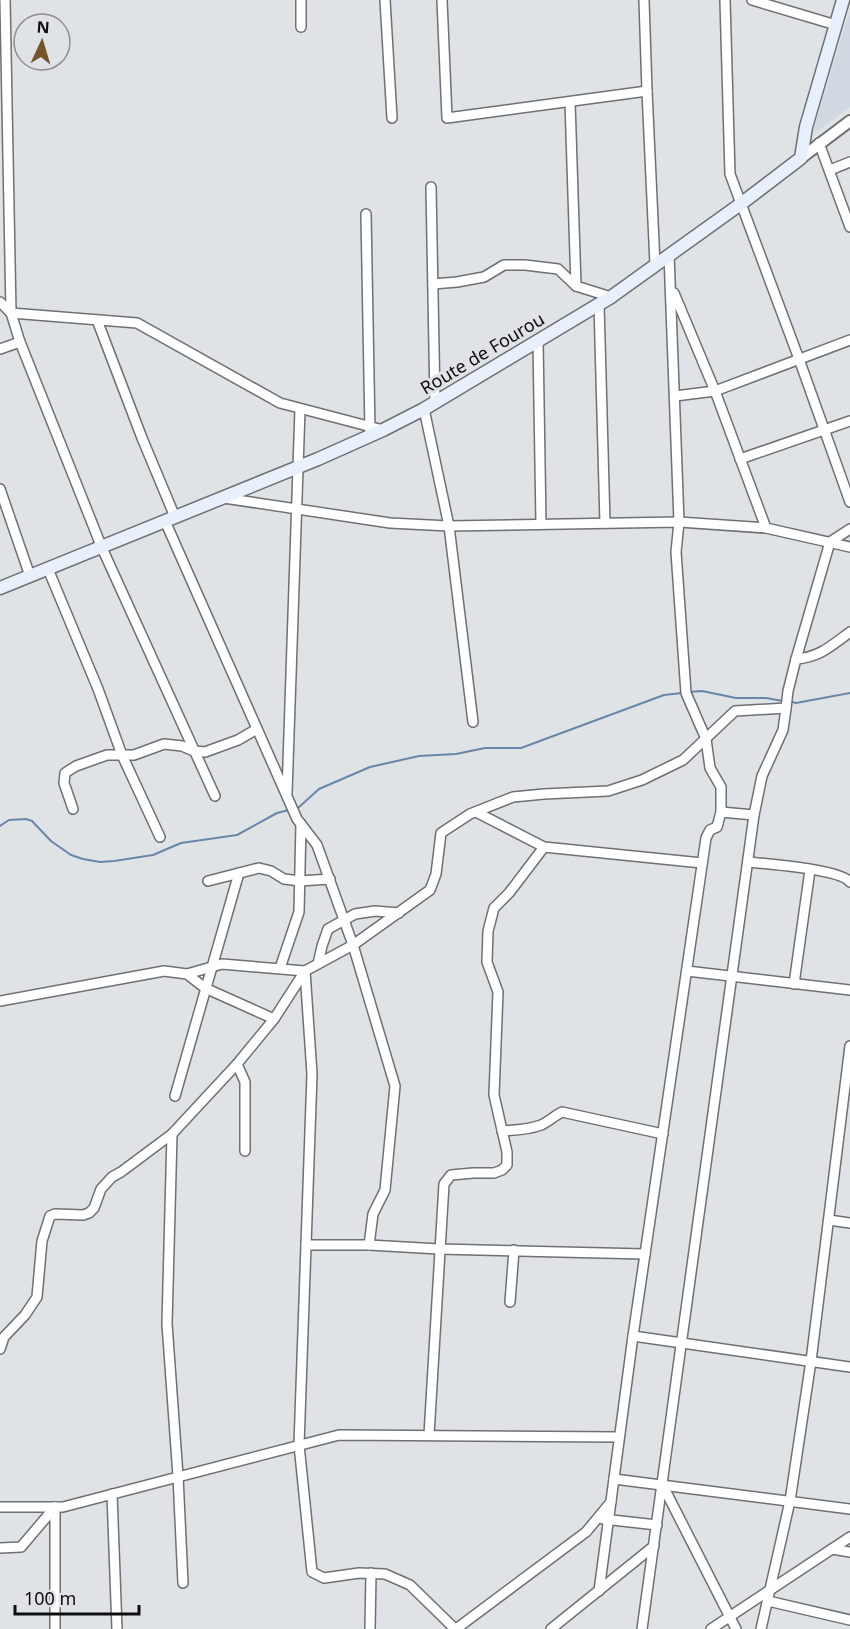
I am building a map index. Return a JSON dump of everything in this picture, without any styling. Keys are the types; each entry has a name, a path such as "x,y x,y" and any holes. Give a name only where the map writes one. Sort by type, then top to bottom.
{"main road":[{"path":"801,158 806,128 843,0"},
{"name":"Route de Fourou","path":"0,588 298,467 370,432 383,430 430,406 611,297 801,158"}],"street":[{"path":"5,0 11,313 20,342 102,548 215,796"},
{"path":"300,0 301,27"},
{"path":"385,0 392,118"},
{"path":"442,0 447,118 647,91"},
{"path":"644,0 656,264"},
{"path":"724,0 730,174 850,502"},
{"path":"752,0 836,26"},
{"path":"570,102 576,286"},
{"path":"801,158 850,121"},
{"path":"819,143 850,227"},
{"path":"830,170 850,162"},
{"path":"431,188 433,284 430,406 449,526 473,722"},
{"path":"0,302 11,313 137,323 280,403 370,432 366,214"},
{"path":"599,1590 633,1336 702,863 706,838 710,830 717,827 721,812 721,787 710,768 706,739 686,693 676,552 679,522 669,254"},
{"path":"433,284 484,277 504,265 525,264 558,269 576,286 611,297"},
{"path":"671,285 715,391 766,528"},
{"path":"599,304 605,523"},
{"path":"97,320 170,519 257,729 288,801 301,824 317,845 353,945 395,1086 385,1190 374,1214 369,1245"},
{"path":"675,396 715,391 850,340"},
{"path":"538,341 541,524"},
{"path":"0,349 20,342"},
{"path":"288,801 300,409"},
{"path":"740,459 850,421"},
{"path":"0,489 30,576"},
{"path":"222,498 390,523 449,526 679,522 766,528 850,547"},
{"path":"642,1629 754,815 762,776 783,730 788,692 796,659 830,542 850,529"},
{"path":"48,569 98,689 122,755 159,837"},
{"path":"796,659 810,658 850,632"},
{"path":"0,1349 4,1337 25,1315 37,1297 42,1241 50,1216 89,1213 94,1208 101,1189 112,1178 172,1134 237,1064 274,1019 305,971 353,945 430,890 436,874 441,833 476,812 513,797 608,791 642,780 683,760 735,711 786,708"},
{"path":"73,808 64,783 65,773 76,766 107,755 134,755 164,744 205,752 227,745 257,729"},
{"path":"476,812 544,847 702,863"},
{"path":"721,812 754,815"},
{"path":"280,968 299,912 301,824"},
{"path":"429,1435 444,1184 451,1176 495,1173 507,1165 494,1095 498,992 487,962 488,931 494,909 544,847"},
{"path":"748,862 830,872 848,878 850,882"},
{"path":"208,881 259,868 271,871 284,879 300,881 330,879"},
{"path":"794,984 810,870"},
{"path":"175,1096 239,873"},
{"path":"318,964 328,929 355,914 375,911 399,913"},
{"path":"0,1001 164,971 187,974 222,964 305,971"},
{"path":"305,971 312,1074 299,1445 312,1572 324,1578 359,1573 385,1574 410,1585 456,1629 586,1532 611,1502"},
{"path":"687,971 850,990"},
{"path":"187,974 205,988 274,1019"},
{"path":"761,1629 790,1501 811,1361 850,1046"},
{"path":"237,1064 245,1082 245,1151"},
{"path":"502,1131 530,1129 544,1124 562,1112 663,1134"},
{"path":"172,1134 167,1324 183,1583"},
{"path":"829,1220 850,1223"},
{"path":"306,1245 645,1254"},
{"path":"510,1302 514,1250"},
{"path":"633,1336 850,1367"},
{"path":"0,1507 63,1507 339,1435 619,1437"},
{"path":"614,1479 850,1509"},
{"path":"662,1484 736,1629"},
{"path":"112,1494 117,1629"},
{"path":"0,1548 21,1547 55,1508"},
{"path":"55,1508 55,1629"},
{"path":"597,1518 657,1525"},
{"path":"711,1629 850,1537"},
{"path":"551,1629 654,1546"},
{"path":"832,1549 850,1552"},
{"path":"370,1629 371,1573"},
{"path":"768,1601 850,1620"}],"shaded area":[{"path":"850,10 850,107 815,133 814,128"}],"waterway":[{"path":"688,692 702,691 736,698 766,698 783,701"},
{"path":"295,809 319,789 370,767 419,756 456,754 485,748 521,748 664,695 682,693"},
{"path":"789,701 796,703 850,693"},
{"path":"0,826 9,820 32,821 51,841 71,855 100,862 153,855 181,843 237,835 277,813 289,810"}]}
